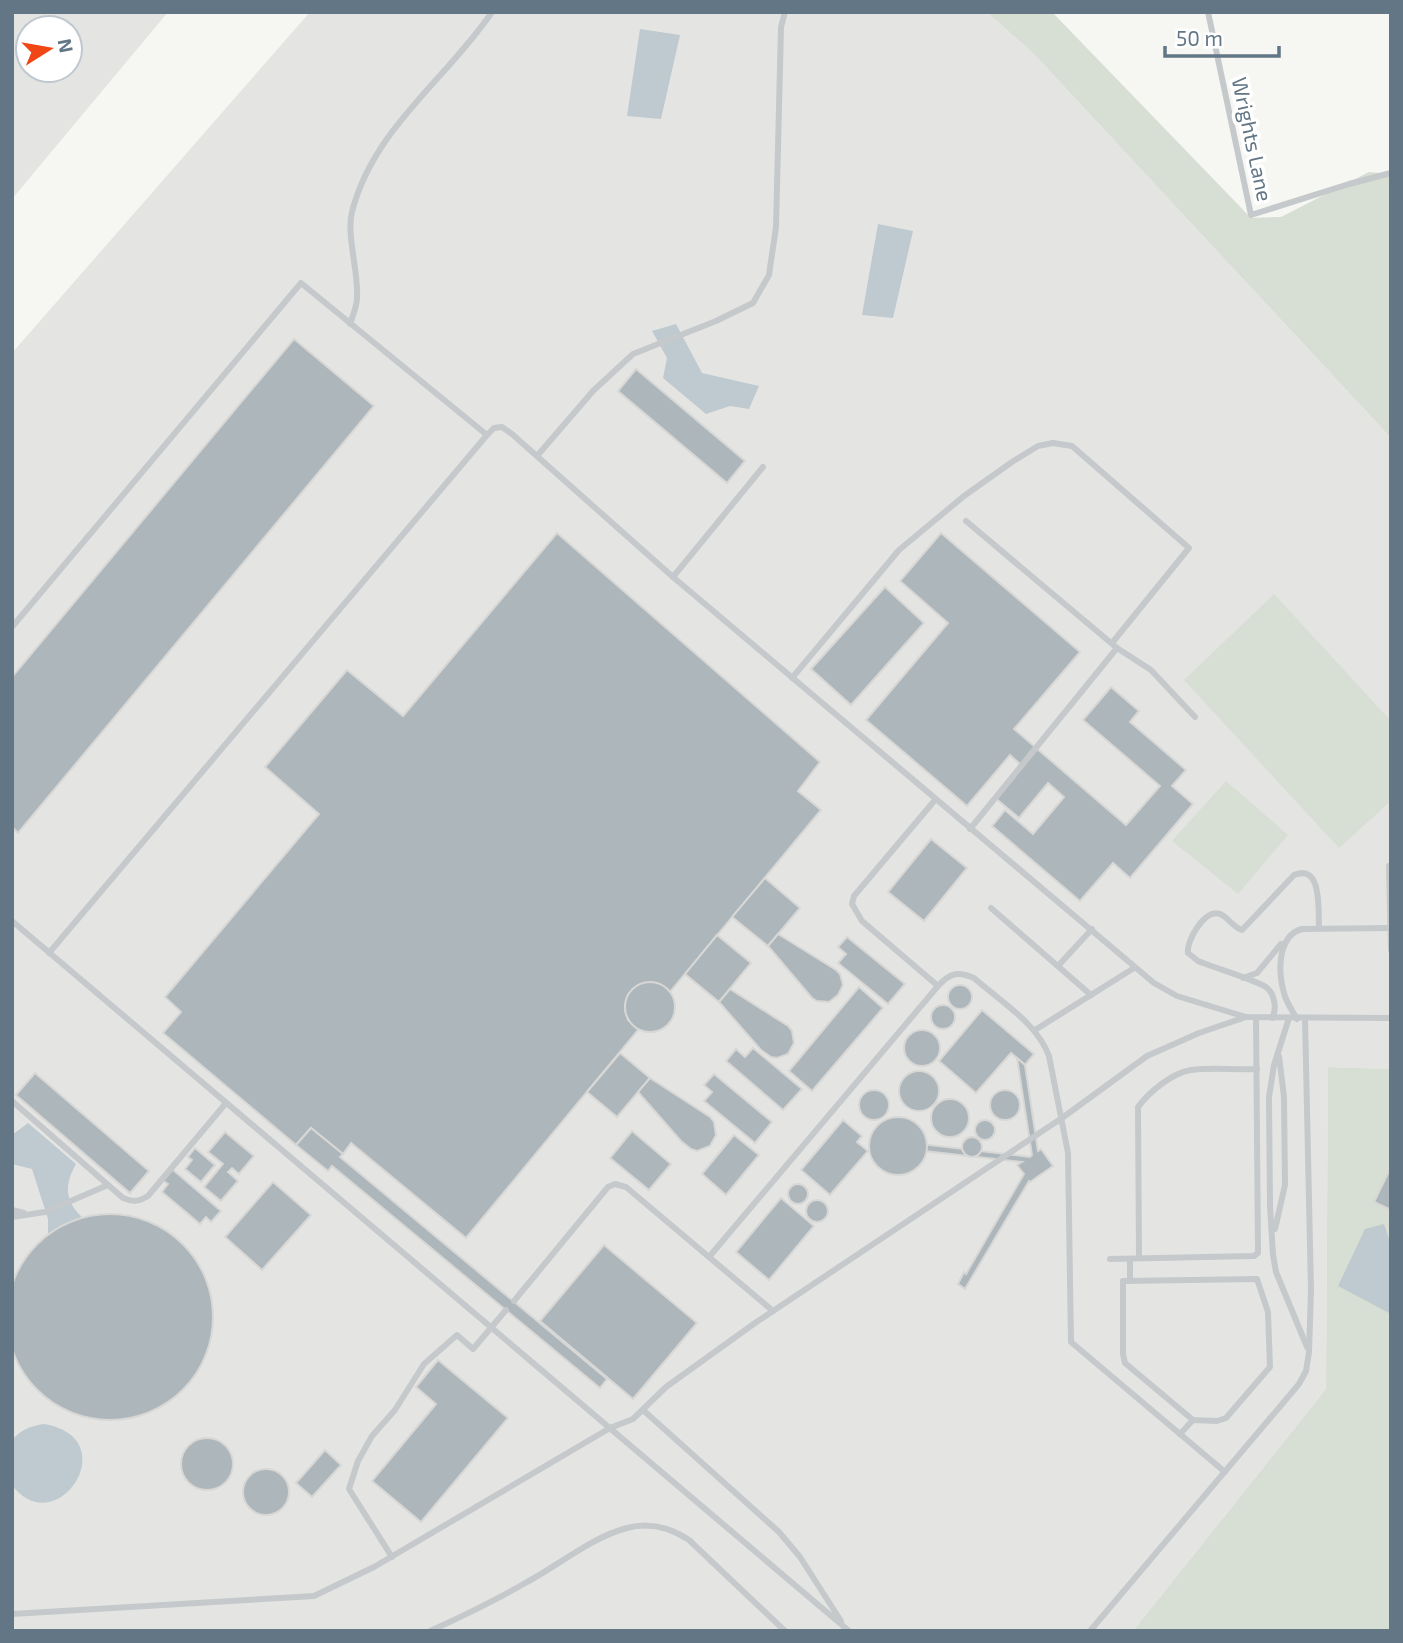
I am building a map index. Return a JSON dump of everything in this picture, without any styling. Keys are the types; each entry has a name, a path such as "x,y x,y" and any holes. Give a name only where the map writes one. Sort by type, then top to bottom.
{"lane":[{"path":"350,324 357,298 351,216 360,186 391,132 482,28 492,12"},
{"path":"537,456 593,391 633,354 716,321 752,303 769,275 776,226 781,27 785,12"},
{"name":"Wrights Lane","path":"1208,12 1251,215 1391,173"},
{"path":"12,627 301,283 487,435"},
{"path":"49,953 487,435 494,428 502,428 673,577 1154,983 1177,996 1246,1017 1391,1018"},
{"path":"792,678 899,550 964,496 1038,446 1053,443 1072,446 1189,548 970,829"},
{"path":"673,577 763,467"},
{"path":"966,521 1114,645 1151,670 1195,717"},
{"path":"935,800 854,896 852,904 862,921 938,986"},
{"path":"1389,866 1391,950"},
{"path":"1272,1018 1275,1012 1274,1000 1267,988 1198,961 1188,953 1190,936 1214,913 1220,914 1242,930 1294,875 1301,872 1309,874 1317,888 1319,928"},
{"path":"990,908 1091,995"},
{"path":"12,921 848,1630"},
{"path":"1242,978 1257,973 1293,932 1319,928 1390,928"},
{"path":"1058,966 1092,929"},
{"path":"1090,1631 1225,1472 1306,1371 1311,1290 1297,1019 1284,996 1282,985 1284,940"},
{"path":"1035,1030 1135,968"},
{"path":"709,1258 948,975 956,973 974,978 1035,1030 1049,1056 1068,1153 1071,1342 1225,1472"},
{"path":"12,1614 314,1596 392,1557 610,1428 633,1419 666,1387 773,1311 1062,1118 1147,1056 1246,1017"},
{"path":"1110,1259 1254,1256 1258,1253 1256,1018"},
{"path":"1297,1019 1279,1051 1269,1097 1268,1163 1276,1272 1309,1352"},
{"path":"1273,1255 1275,1222 1285,1185 1284,1097 1279,1051"},
{"path":"1139,1258 1138,1107 1144,1098 1163,1084 1189,1070 1257,1069"},
{"path":"12,1101 123,1198 131,1201 140,1201 148,1196 226,1103"},
{"path":"514,1301 608,1187 615,1184 626,1187 773,1311"},
{"path":"12,1217 45,1212 108,1185"},
{"path":"12,1210 29,1214"},
{"path":"1130,1259 1130,1281"},
{"path":"1257,1279 1268,1312 1270,1367 1226,1418 1217,1421 1193,1420 1125,1363 1123,1281 1257,1279"},
{"path":"392,1557 349,1489 358,1461 372,1436 395,1410 424,1364 457,1335 474,1349 506,1310"},
{"path":"643,1410 779,1532 800,1557 848,1630"},
{"path":"1180,1434 1193,1420"},
{"path":"430,1631 526,1583 610,1534 646,1525 678,1533 690,1540 785,1631"}],"shaded area":[{"path":"12,12 168,12 12,199"},
{"path":"310,12 987,12 1033,53 1391,438 1391,1069 1328,1067 1326,1389 1133,1631 12,1631 12,353"},
{"path":"987,12 1052,12 1251,218 1281,217 1369,172 1391,174 1391,438 1033,53"},
{"path":"640,29 680,35 661,119 627,116"},
{"path":"878,224 913,231 893,318 862,315"},
{"path":"676,324 702,373 759,386 749,409 730,406 706,414 663,378 667,358 652,331"},
{"path":"1274,594 1391,721 1391,801 1339,848 1184,680"},
{"path":"1226,781 1288,835 1238,894 1172,841"},
{"path":"1328,1067 1391,1069 1391,1631 1133,1631 1326,1389"},
{"path":"28,1123 76,1164 69,1179 68,1192 72,1205 82,1217 48,1234 48,1219 32,1169 12,1164 12,1135"},
{"path":"1384,1224 1391,1245 1391,1314 1338,1286 1365,1229"},
{"path":"44,1424 68,1433 80,1448 82,1465 76,1482 63,1495 47,1502 29,1500 12,1485 12,1440 26,1429"}],"building":[{"path":"294,339 374,406 18,833 12,827 12,677"},
{"path":"636,369 745,461 727,483 618,391"},
{"path":"557,533 820,762 798,791 821,810 670,992 657,983 648,983 638,985 631,992 625,1010 628,1020 639,1029 466,1238 351,1143 343,1154 311,1128 296,1145 163,1033 181,1012 165,997 319,814 265,767 347,670 403,716"},
{"path":"941,533 1080,652 1014,729 1126,825 1160,786 1083,720 1111,687 1139,711 1130,722 1186,770 1172,786 1193,804 1130,878 1113,863 1080,901 992,826 1005,810 1033,834 1064,797 1048,783 1019,818 994,797 1021,765 1010,755 967,806 866,720 948,623 900,581"},
{"path":"885,587 924,623 851,705 811,669"},
{"path":"931,839 967,868 924,921 888,892"},
{"path":"765,878 800,908 768,946 732,917"},
{"path":"778,934 840,974 843,985 838,995 829,1002 812,998 768,946"},
{"path":"717,935 751,963 719,1002 685,974"},
{"path":"847,937 905,984 888,1004 838,963 846,954 838,947"},
{"path":"650,982 667,990 675,1007 667,1024 650,1032 633,1024 625,1007 633,990"},
{"path":"960,985 971,992 972,997 965,1008 960,1009 949,1002 948,997 955,986"},
{"path":"859,987 883,1008 812,1091 789,1071"},
{"path":"730,989 788,1026 792,1031 794,1043 788,1054 777,1058 761,1050 719,1002"},
{"path":"943,1005 952,1008 955,1017 952,1026 943,1029 934,1026 931,1017 934,1008"},
{"path":"982,1010 1034,1054 1025,1065 1011,1053 976,1093 939,1061"},
{"path":"922,1030 935,1035 940,1048 935,1061 922,1066 909,1061 904,1048 909,1035"},
{"path":"753,1048 802,1089 783,1110 726,1061 736,1049 745,1057"},
{"path":"620,1053 650,1078 617,1117 587,1092"},
{"path":"1017,1058 1025,1065 1038,1151 1041,1149 1053,1166 1029,1181 965,1289 958,1284 1024,1174 1017,1165 1022,1162 870,1145 871,1138 1030,1157 1032,1155"},
{"path":"919,1071 933,1077 939,1091 933,1105 919,1111 905,1105 899,1091 905,1077"},
{"path":"35,1073 149,1171 130,1193 16,1095"},
{"path":"714,1074 772,1122 755,1143 704,1101 712,1092 704,1085"},
{"path":"650,1078 710,1117 714,1122 716,1135 710,1146 697,1151 681,1141 638,1092"},
{"path":"874,1090 885,1094 889,1105 885,1116 874,1120 863,1116 859,1105 863,1094"},
{"path":"1005,1090 1016,1094 1020,1105 1016,1116 1005,1120 994,1116 990,1105 994,1094"},
{"path":"950,1099 963,1105 969,1118 963,1131 950,1137 937,1131 931,1118 937,1105"},
{"path":"898,1117 914,1122 922,1130 927,1146 922,1162 914,1170 898,1175 882,1170 874,1162 869,1146 874,1130 882,1122"},
{"path":"843,1120 862,1136 857,1142 868,1151 830,1195 801,1170"},
{"path":"985,1120 992,1123 995,1130 992,1137 985,1140 978,1137 975,1130 978,1123"},
{"path":"311,1128 343,1154 340,1157 607,1379 600,1388 332,1166 328,1171 296,1145"},
{"path":"632,1131 671,1164 649,1190 610,1158"},
{"path":"225,1132 254,1156 239,1174 232,1168 228,1172 238,1181 221,1201 204,1187 223,1164 208,1152"},
{"path":"734,1135 759,1155 726,1195 702,1174"},
{"path":"972,1137 979,1140 982,1147 979,1154 972,1157 965,1154 962,1147 965,1140"},
{"path":"195,1148 215,1165 201,1182 185,1169 192,1160 188,1157"},
{"path":"1391,1167 1391,1210 1374,1202"},
{"path":"172,1169 221,1211 211,1222 206,1217 200,1224 162,1192 168,1184 162,1180"},
{"path":"273,1182 311,1215 262,1270 225,1237"},
{"path":"798,1184 805,1187 808,1194 805,1201 798,1204 791,1201 788,1194 791,1187"},
{"path":"781,1198 814,1226 769,1280 736,1252"},
{"path":"817,1200 827,1207 828,1211 821,1221 817,1222 807,1215 806,1211 813,1201"},
{"path":"110,1214 149,1222 183,1244 205,1278 213,1317 205,1356 183,1390 149,1412 110,1420 71,1412 37,1390 15,1356 7,1317 15,1278 37,1244 71,1222"},
{"path":"604,1245 697,1323 633,1399 540,1321"},
{"path":"438,1360 508,1418 421,1522 372,1481 436,1404 416,1387"},
{"path":"207,1438 217,1440 225,1446 231,1454 231,1474 225,1482 217,1488 207,1490 197,1488 189,1482 183,1474 181,1464 183,1454 189,1446 197,1440"},
{"path":"325,1450 341,1465 312,1497 296,1483"},
{"path":"266,1469 282,1476 289,1492 282,1508 266,1515 250,1508 243,1492 250,1476"}]}
